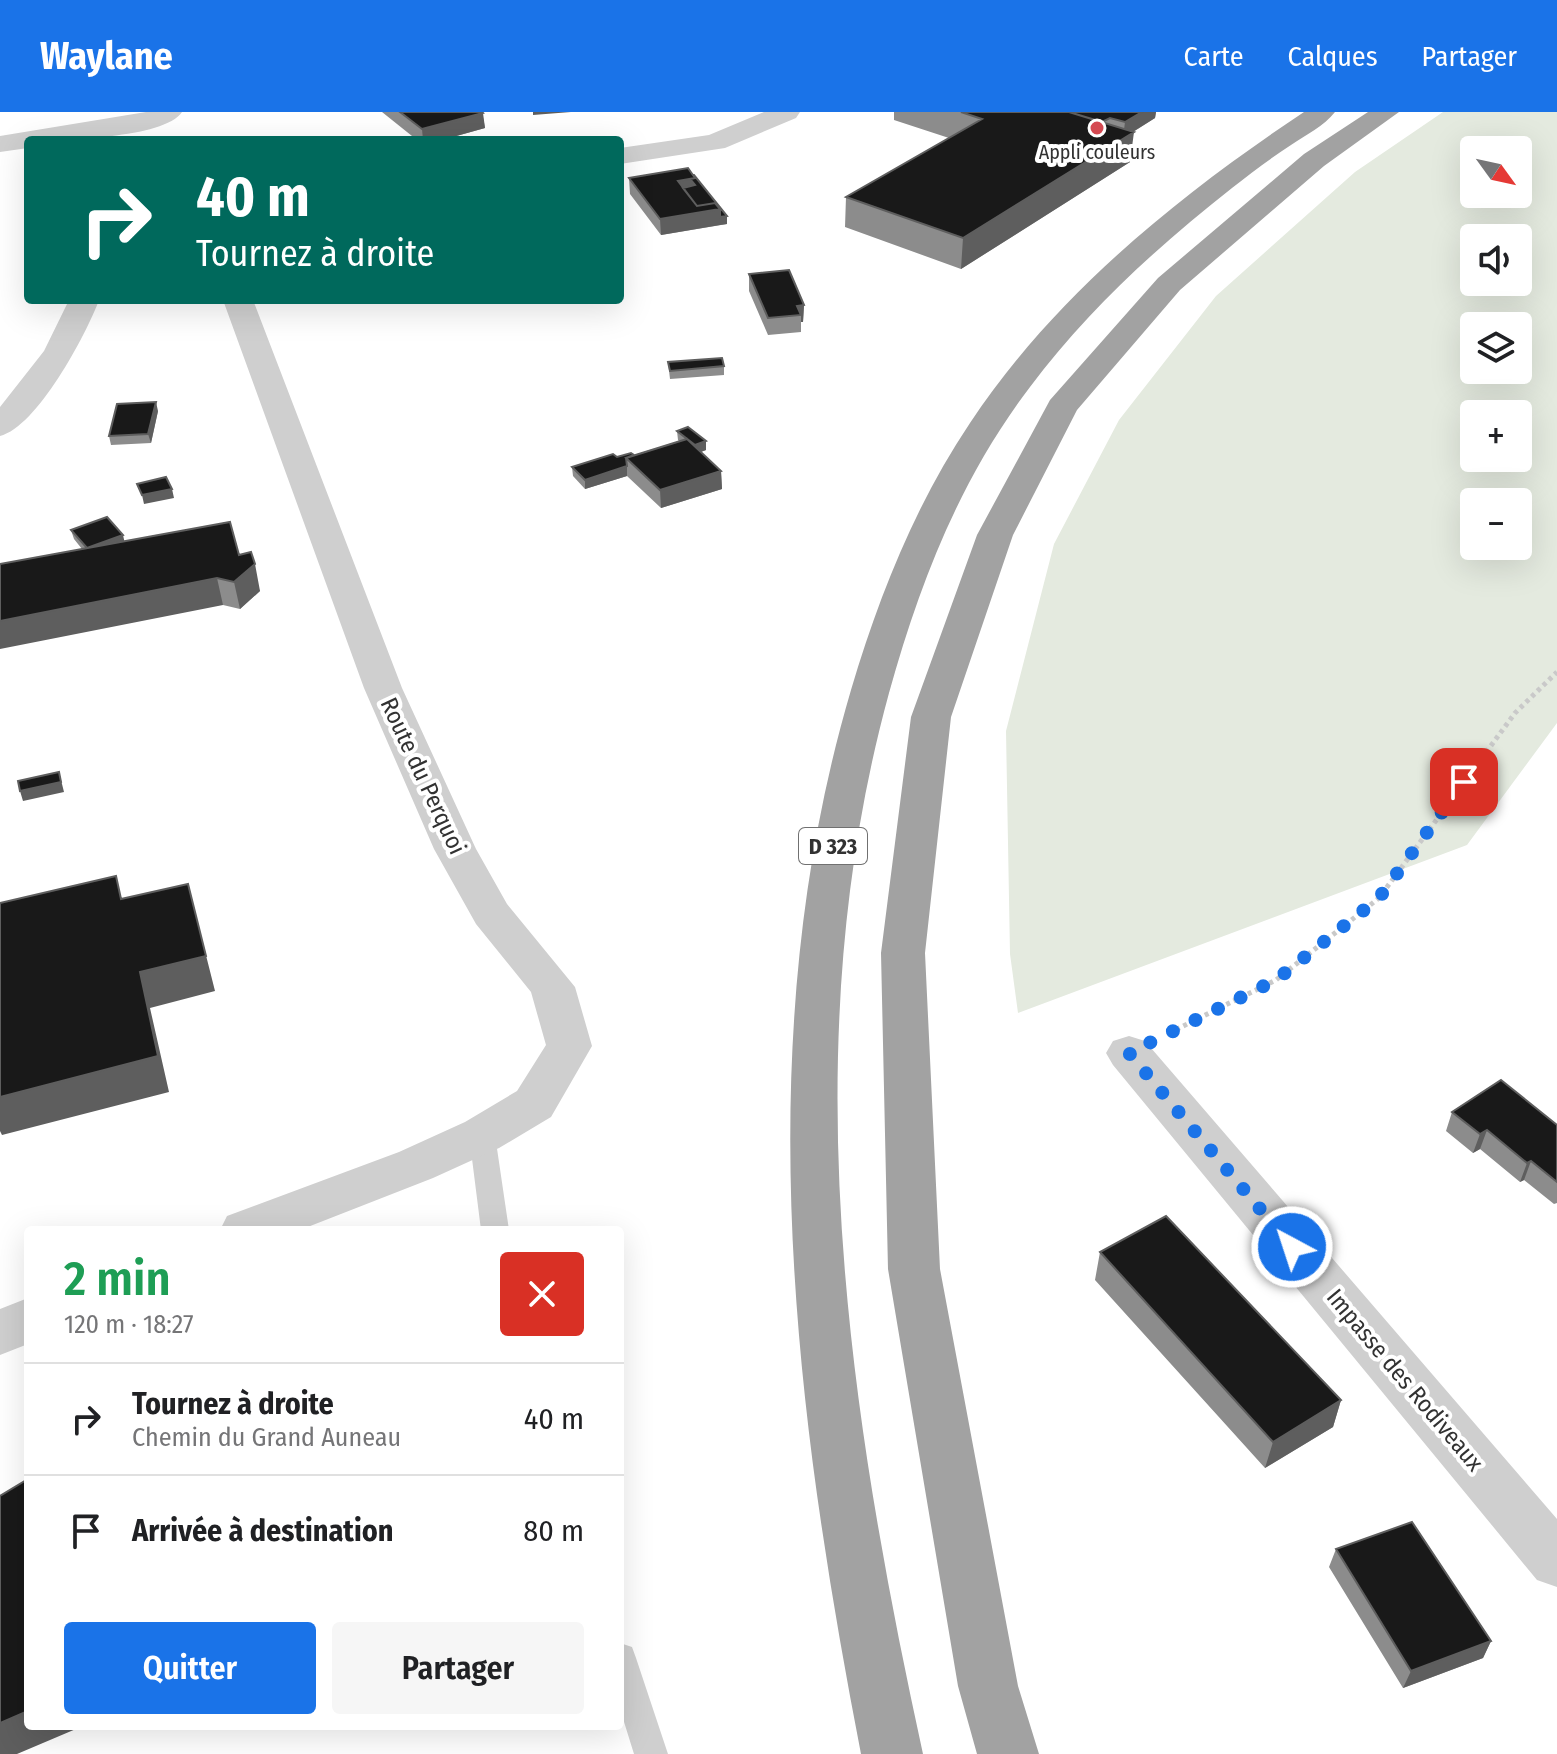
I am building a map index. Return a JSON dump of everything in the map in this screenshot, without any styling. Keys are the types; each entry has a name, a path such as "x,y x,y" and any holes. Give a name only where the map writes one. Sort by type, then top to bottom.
{"highway":[{"name":"D 323","path":"892,1754 871,1660 835,1433 815,1231 813,1079 822,930 837,813 867,689 902,586 937,507 985,425 1037,356 1088,298 1144,244 1222,181 1322,112"},
{"path":"1008,1754 988,1686 914,1269 903,953 931,717 995,535 1062,407 1169,284 1314,160 1386,112"}],"street":[{"path":"624,155 715,142 782,113"},
{"path":"53,136 170,118"},
{"path":"0,144 24,140"},
{"path":"0,426 45,375 77,321 83,304"},
{"name":"Route du Perquoi","path":"239,304 383,688 455,849 491,913 552,987 569,1046 534,1104 482,1135 416,1165 256,1226"},
{"name":"Impasse des Rodiveaux","path":"1129,1053 1557,1561"},
{"path":"0,1333 24,1322"}],"lane":[{"path":"482,1135 494,1226"},
{"path":"624,1670 651,1754"}],"path":[{"path":"1129,1053 1276,980 1379,898 1515,713 1557,672"}],"shaded area":[{"path":"1443,112 1557,112 1557,723 1467,845 1018,1013 1010,954 1006,731 1054,544 1119,420 1216,296 1355,172"}],"building":[{"path":"400,112 482,112 483,113 422,129"},
{"path":"961,112 1069,112 1134,132 963,238 846,197 982,119"},
{"path":"1069,112 1142,112 1125,122 1110,118 1102,122"},
{"path":"688,168 695,178 678,181 697,206 715,203 720,209 660,219 629,178"},
{"path":"693,175 727,216 720,217 720,209 715,203 697,206 683,188 695,185 690,179 695,178"},
{"path":"789,270 804,305 797,306 801,315 768,318 749,274"},
{"path":"722,358 724,366 670,371 668,362"},
{"path":"156,402 148,434 109,436 117,404"},
{"path":"688,427 706,441 695,445 677,431"},
{"path":"687,439 721,471 660,490 626,458"},
{"path":"613,454 617,457 634,455 626,458 627,466 585,480 572,467"},
{"path":"166,477 172,489 142,495 137,484"},
{"path":"107,517 123,535 87,548 71,530"},
{"path":"230,522 239,555 251,552 255,564 234,582 217,578 0,621 0,564"},
{"path":"59,772 61,782 20,791 18,781"},
{"path":"116,876 121,899 188,884 206,956 140,972 158,1056 0,1097 0,903"},
{"path":"1501,1080 1557,1125 1557,1182 1531,1161 1527,1163 1487,1130 1480,1134 1452,1112"},
{"path":"1166,1216 1341,1400 1273,1442 1100,1252"},
{"path":"24,1481 24,1713 0,1723 0,1496"},
{"path":"1412,1522 1491,1641 1411,1671 1336,1549"}],"place":[{"name":"Appli couleurs","path":"1097,128"}],"route":[{"path":"1292,1247 1129,1053 1276,980 1379,898 1464,782"}]}
